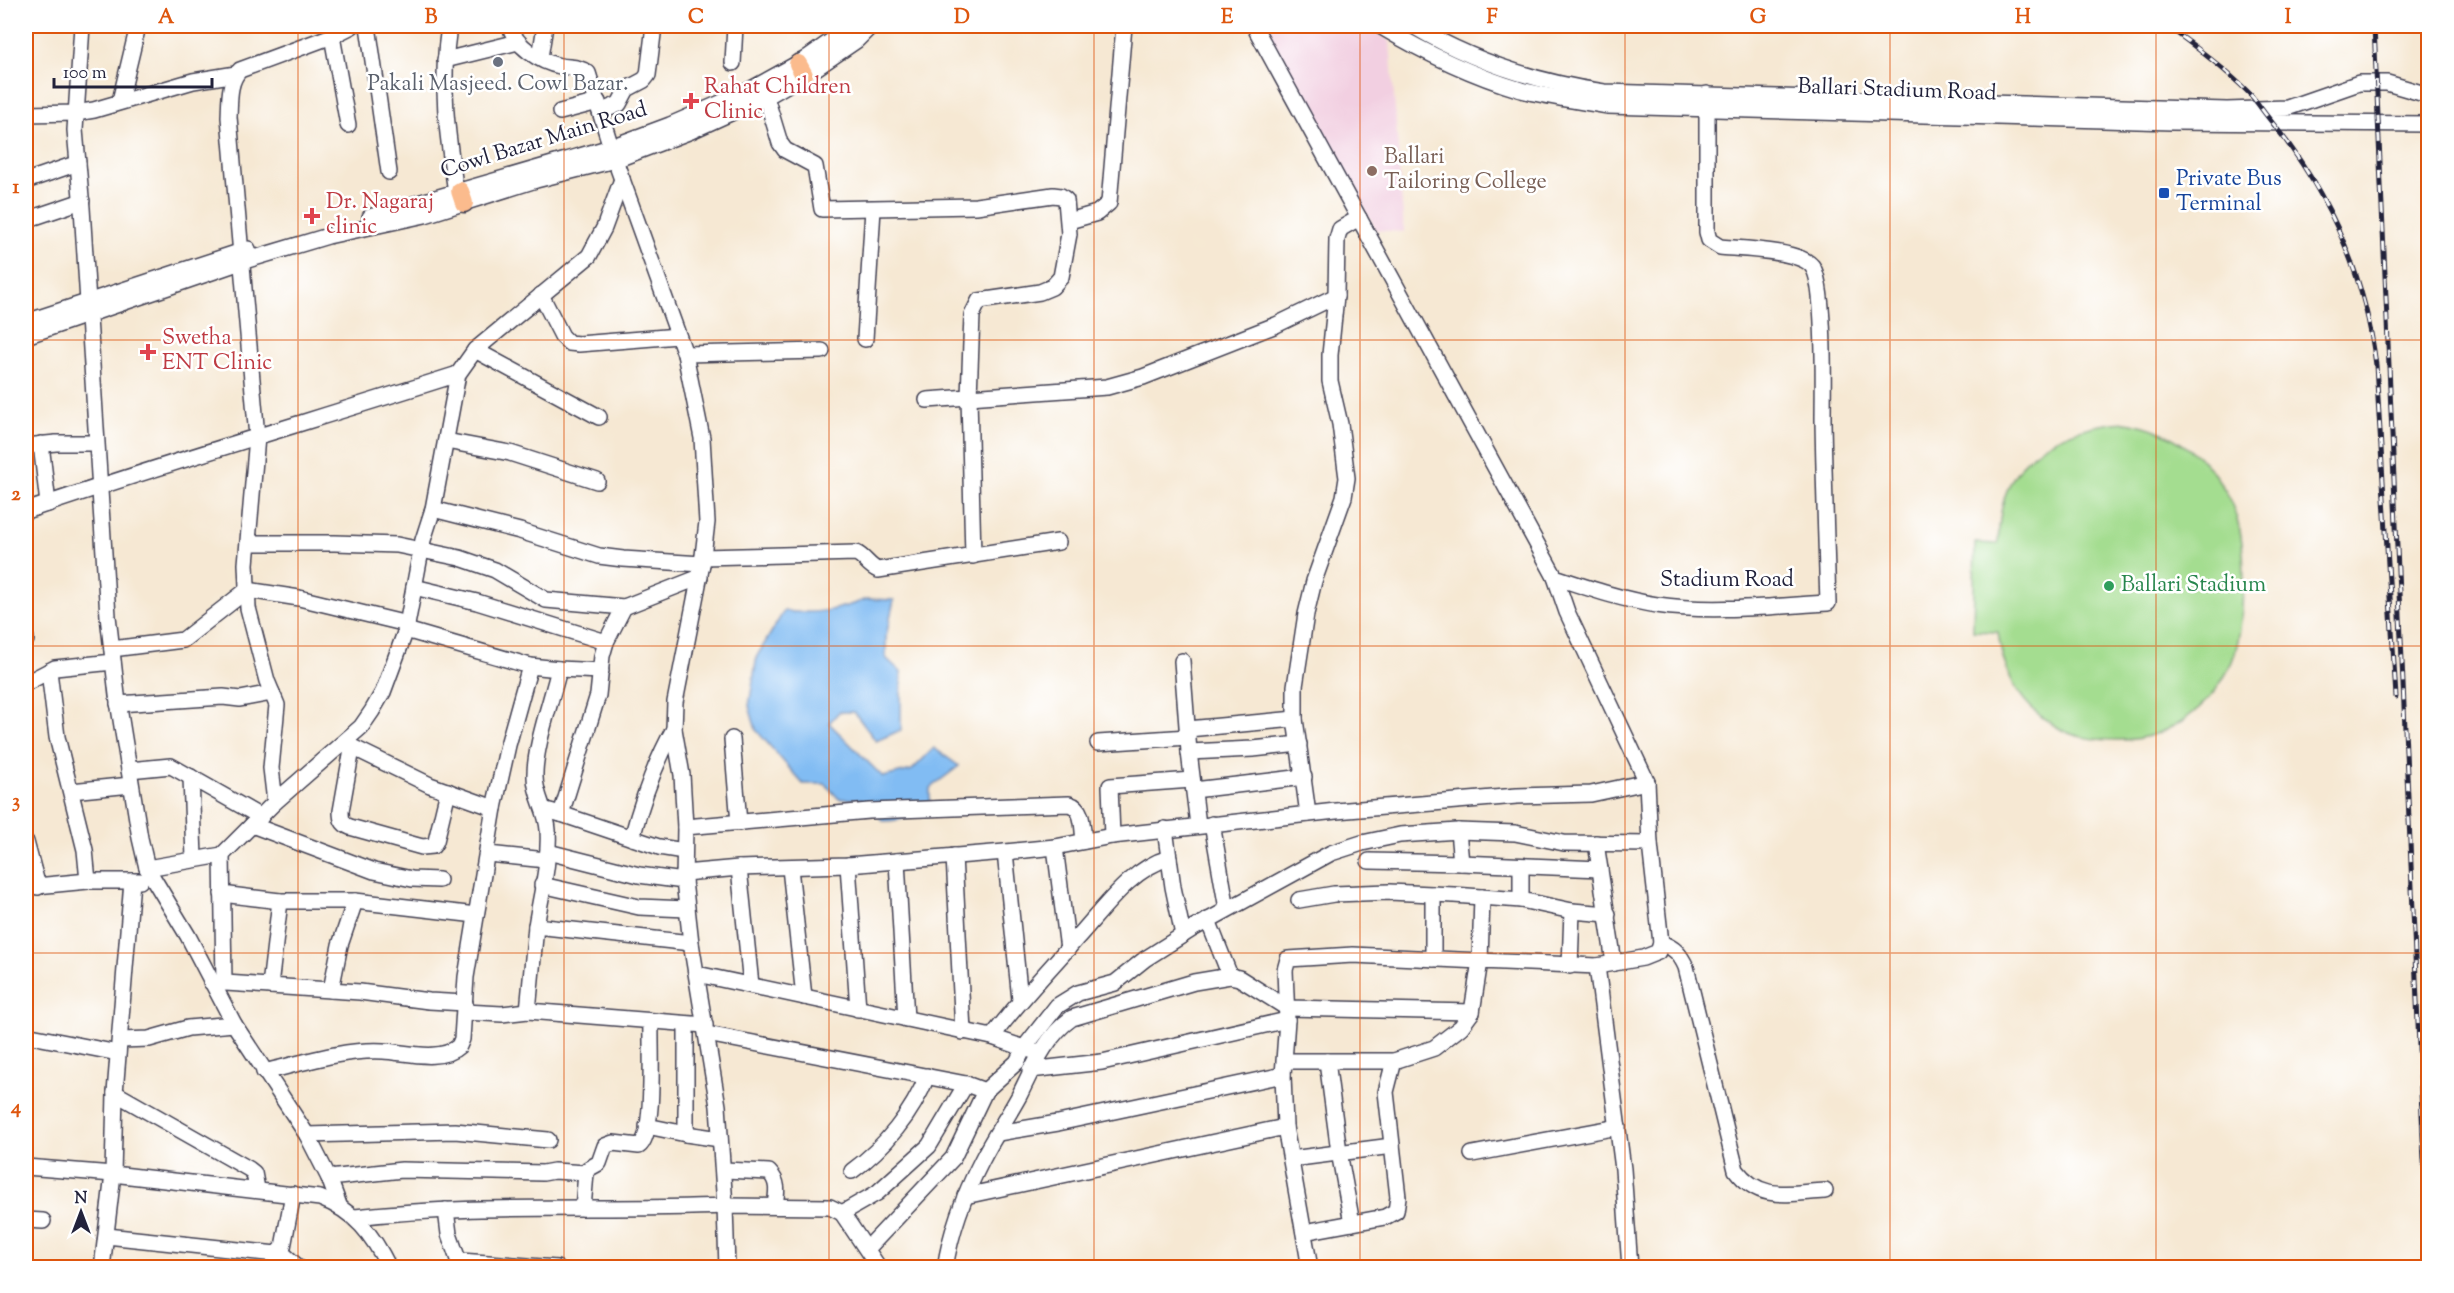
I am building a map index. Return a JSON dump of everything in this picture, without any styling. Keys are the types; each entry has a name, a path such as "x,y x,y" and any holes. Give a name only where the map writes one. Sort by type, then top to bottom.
{"street":[{"path":"82,26 76,113 87,308 113,656 130,778 151,874 218,982 234,1024 307,1136 329,1178 339,1205"},
{"path":"120,101 138,26"},
{"path":"26,114 76,113 193,81 236,74 248,67 332,36 352,26"},
{"path":"368,26 389,172"},
{"path":"449,26 445,60 444,108 460,196"},
{"path":"510,26 518,42 540,57 562,66 582,69 588,73 613,154 685,354 702,438 707,522 702,566 675,702 674,729 682,775 685,827 684,877 687,909 718,1106 724,1170 727,1268"},
{"path":"540,57 545,26"},
{"path":"560,112 619,104 627,89 644,80 648,75 654,26"},
{"path":"733,63 734,26"},
{"name":"Cowl Bazar Main Road","path":"87,308 241,256 425,215 460,196 613,154 801,69 852,26"},
{"path":"613,154 691,131 766,97 801,69 857,39 871,26"},
{"path":"1069,221 1097,213 1109,203 1124,26"},
{"path":"1254,26 1351,222 1555,577 1567,612 1647,782 1652,952"},
{"name":"Ballari Stadium Road","path":"1381,26 1461,69 1523,90 1607,106 1707,102 2428,124"},
{"name":"Ballari Stadium Road","path":"1413,26 1473,57 1547,81 1604,92 1707,102"},
{"path":"332,36 348,125"},
{"path":"445,60 518,42"},
{"path":"236,74 232,82 229,117 257,437 247,590 248,608 277,705 271,768 275,802"},
{"name":"Ballari Stadium Road","path":"2173,115 2287,108 2359,83 2387,83 2428,95"},
{"path":"766,97 784,150 815,166 822,209 976,206 1053,195 1061,196 1066,200 1069,221 1061,277 1052,287 1040,292 979,302 972,315 969,397 973,556"},
{"name":"Stadium Road","path":"1555,577 1658,605 1731,608 1828,603 1823,417 1824,367 1818,280 1812,266 1799,257 1720,247 1709,240 1707,232 1707,102"},
{"path":"26,181 78,163"},
{"path":"26,842 32,887 88,881 132,881 194,858 222,855 275,802 348,745 383,692 406,627 421,551 433,508 459,374 475,350 589,256 604,228 622,179"},
{"path":"26,220 82,201"},
{"path":"865,339 873,209"},
{"path":"1308,814 1295,719 1295,686 1306,614 1324,550 1344,497 1347,478 1340,424 1330,381 1330,344 1336,296 1335,250 1351,222"},
{"path":"541,295 562,336 569,343 678,336"},
{"path":"927,400 1107,387 1134,380 1276,325 1336,296"},
{"path":"26,322 87,308"},
{"path":"26,336 87,308"},
{"path":"475,350 599,417"},
{"path":"685,354 822,351"},
{"path":"26,511 99,486 459,374"},
{"path":"446,441 510,453 597,481"},
{"path":"48,504 33,445 96,443"},
{"path":"433,508 520,531 599,556 702,566 856,553 861,555 872,568 878,570 1058,542"},
{"path":"249,543 345,543 397,546 460,558 495,570 546,600 624,607 702,566"},
{"path":"414,587 477,602 606,642"},
{"path":"26,684 55,668 183,640 247,590 299,598 406,627 530,666 601,670"},
{"path":"561,814 598,695 606,642 624,607"},
{"path":"1182,661 1193,785 1227,909"},
{"path":"264,1071 348,1054 379,1051 446,1054 459,1046 465,1008 466,977 494,808 508,745 530,666"},
{"path":"528,1011 536,926 547,856 546,810 537,793 536,760 560,669"},
{"path":"49,671 57,736 85,850 88,881"},
{"path":"118,704 223,697 240,699 272,693"},
{"path":"1098,743 1188,739 1295,719"},
{"path":"632,838 648,785 663,748 674,729"},
{"path":"732,739 739,823"},
{"path":"1188,739 1253,749 1299,744"},
{"path":"348,745 340,819 350,828 422,847 433,846 448,791"},
{"path":"348,745 448,791 494,808"},
{"path":"71,791 171,766 256,821 374,870 412,879 438,880"},
{"path":"191,777 194,858"},
{"path":"1112,836 1110,786 1193,785 1304,777"},
{"path":"488,854 547,856 639,875 684,877 739,868 848,865 1005,852 1055,847 1165,829 1308,814 1462,800 1591,794 1647,782"},
{"path":"685,827 869,811 1069,804 1075,806 1080,812 1084,841"},
{"path":"546,810 659,847 684,851"},
{"path":"1165,829 1183,935"},
{"path":"867,1249 953,1158 985,1091 1017,1062 1024,1048 1049,1014 1068,998 1115,983 1145,959 1183,935 1331,853 1362,843 1400,835 1458,831 1491,831 1564,843 1650,844"},
{"path":"1458,831 1461,863"},
{"path":"1596,843 1614,963"},
{"path":"1055,847 1068,949"},
{"path":"1005,852 1020,1000"},
{"path":"218,982 222,855"},
{"path":"954,856 963,1032"},
{"path":"992,1037 1020,1000 1122,889 1142,871 1156,862 1169,858"},
{"path":"897,861 906,1019"},
{"path":"1369,861 1600,869"},
{"path":"848,865 858,1009"},
{"path":"1521,867 1521,900"},
{"path":"739,868 750,985"},
{"path":"790,868 804,997"},
{"path":"102,1268 113,1174 115,1093 132,881"},
{"path":"542,885 639,907 687,909"},
{"path":"1299,900 1334,894 1389,892 1521,900 1572,911 1608,914"},
{"path":"222,894 280,901 355,901 476,915"},
{"path":"1433,894 1433,959"},
{"path":"998,1133 1058,1123 1284,1068 1328,1061 1394,1061 1434,1048 1461,1027 1472,1012 1480,961 1482,897"},
{"path":"270,986 280,901"},
{"path":"331,990 340,945 355,901"},
{"path":"1570,966 1572,911"},
{"path":"1208,920 1230,976"},
{"path":"536,926 691,943"},
{"path":"1311,1268 1285,1127 1286,963 1293,957 1353,955 1597,966 1672,947 1680,955 1686,967 1736,1170 1745,1182 1757,1190 1772,1194 1825,1191"},
{"path":"1597,966 1618,1127 1630,1268"},
{"path":"697,974 992,1037 1041,1053"},
{"path":"945,1268 948,1250 965,1196 982,1158 998,1133 1030,1070 1056,1032 1072,1018 1194,982 1230,976 1239,978 1287,1014"},
{"path":"218,982 331,990 502,1014 528,1011 686,1024 966,1084 985,1091"},
{"path":"1030,1070 1102,1062 1287,1014 1472,1012"},
{"path":"583,1208 586,1173 588,1169 599,1163 607,1143 639,1146 643,1144 650,1114 651,1022"},
{"path":"26,1035 119,1046 188,1028 234,1024"},
{"path":"686,1024 686,1134"},
{"path":"1328,1061 1339,1152 1352,1223"},
{"path":"1304,1232 1386,1217 1396,1211 1398,1197 1386,1092 1394,1061"},
{"path":"852,1171 869,1159 914,1106 927,1076"},
{"path":"842,1213 877,1193 929,1146 966,1084"},
{"path":"115,1093 249,1169 254,1173 257,1190"},
{"path":"647,1126 720,1139"},
{"path":"965,1196 1285,1127"},
{"path":"1472,1154 1618,1127"},
{"path":"307,1136 455,1131 548,1140"},
{"path":"1291,1159 1392,1146"},
{"path":"26,1167 113,1174 320,1198 339,1205 355,1217 389,1268"},
{"path":"329,1178 402,1170 586,1173"},
{"path":"724,1170 769,1172 776,1181 775,1205"},
{"path":"281,1252 293,1194"},
{"path":"355,1217 446,1210 775,1205 830,1207 842,1213 879,1268"},
{"path":"446,1210 449,1234 460,1264 557,1268"},
{"path":"26,1220 43,1221"},
{"path":"107,1236 272,1254 281,1252"},
{"path":"281,1252 300,1268"}],"shaded area":[{"name":"Ballari Tailoring College","path":"1264,26 1366,26 1390,41 1404,232 1376,230"}],"green space":[{"name":"Ballari Stadium","path":"2126,422 2160,432 2190,450 2203,461 2224,489 2239,525 2244,579 2242,614 2237,645 2228,671 2205,702 2190,715 2157,733 2138,738 2097,739 2062,730 2036,712 2025,701 2010,677 1998,632 1973,631 1975,543 1998,544 2001,512 2006,493 2014,476 2039,449 2055,440 2090,427"}],"water":[{"path":"867,599 894,600 886,636 886,658 901,672 901,730 876,741 854,712 839,712 829,723 883,777 912,770 934,748 959,766 930,788 930,802 925,807 908,817 896,820 883,821 861,799 839,799 825,784 803,784 756,730 749,706 757,656 784,611 826,611"}],"railway":[{"path":"2167,26 2219,66 2257,103 2310,176 2341,236 2353,267 2371,332 2376,365 2396,697"},
{"path":"2374,26 2428,1250"}],"place":[{"name":"Pakali Masjeed. Cowl Bazar.","path":"498,62"},
{"name":"Rahat Children Clinic","path":"691,101"},
{"name":"Ballari Tailoring College","path":"1372,171"},
{"name":"Private Bus Terminal","path":"2164,193"},
{"name":"Dr. Nagaraj clinic","path":"312,216"},
{"name":"Swetha ENT Clinic","path":"148,352"},
{"name":"Ballari Stadium","path":"2109,586"}]}
